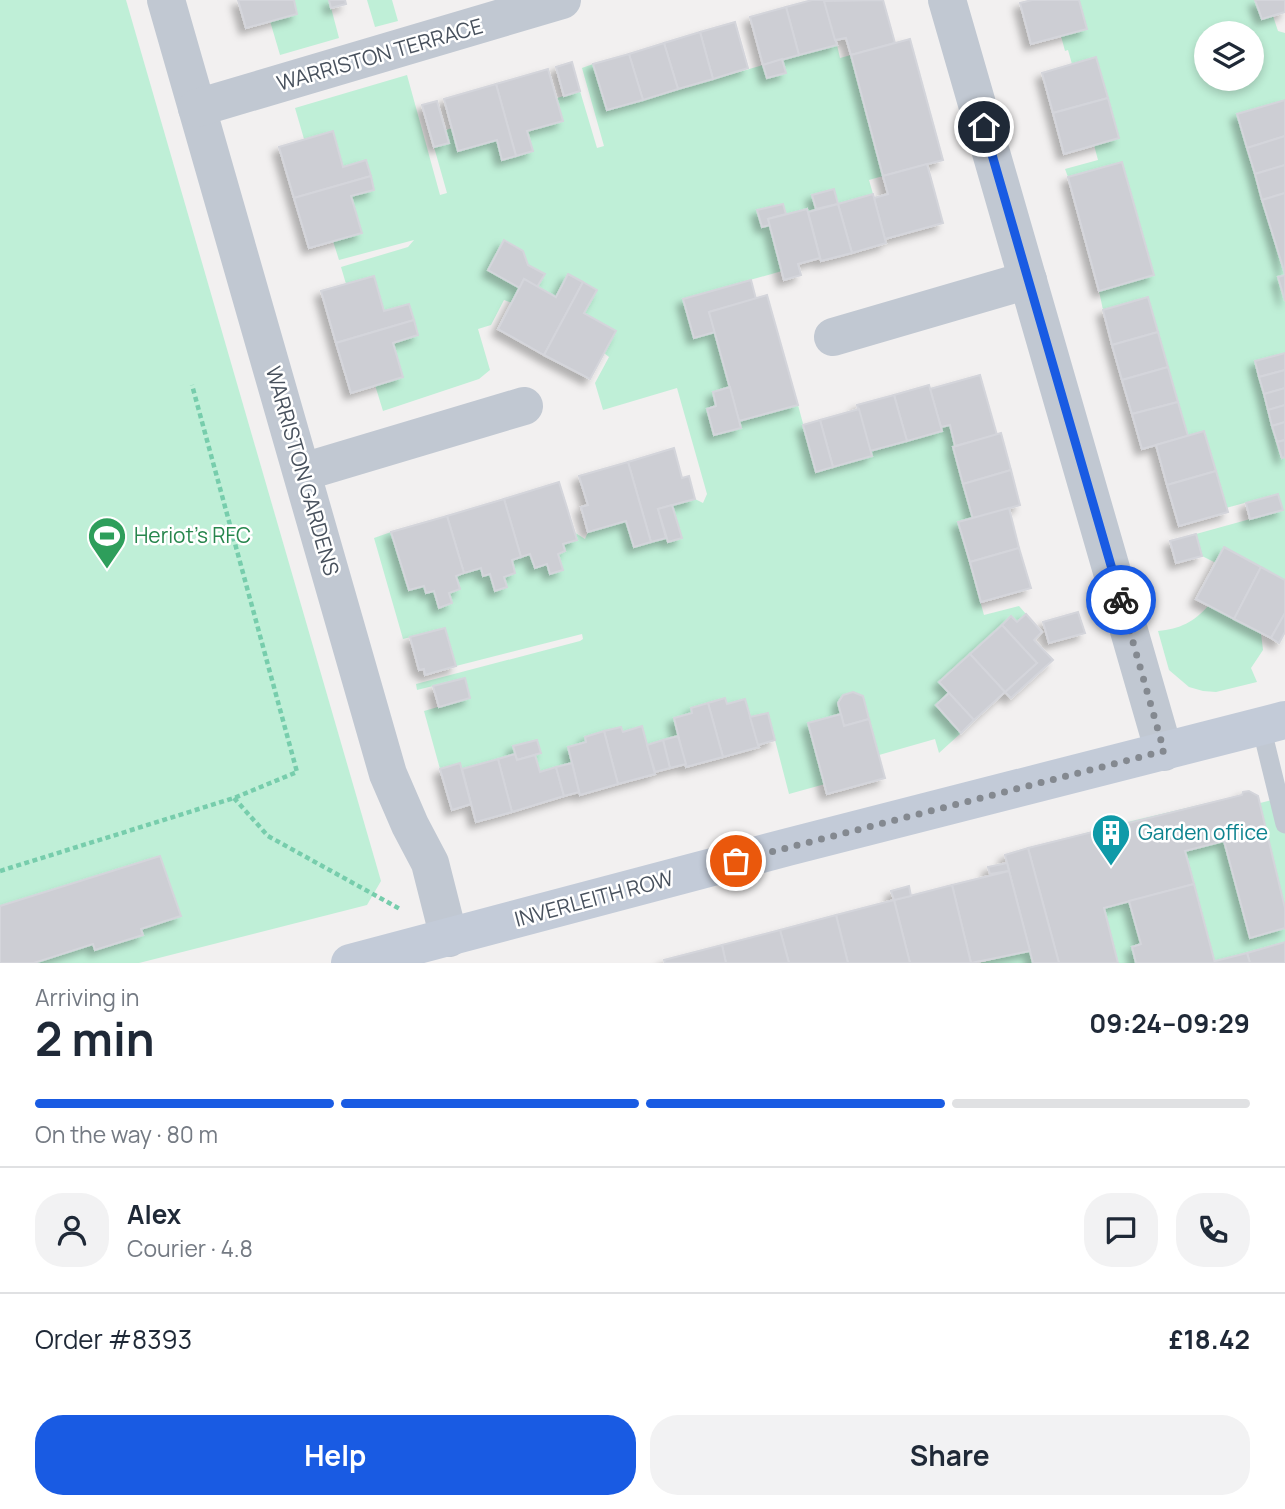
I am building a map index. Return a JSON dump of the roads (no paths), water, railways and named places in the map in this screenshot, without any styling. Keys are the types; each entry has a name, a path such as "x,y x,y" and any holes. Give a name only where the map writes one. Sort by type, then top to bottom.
{"main road":[{"name":"INVERLEITH ROW","path":"350,963 801,843 1273,723"}],"street":[{"name":"WARRISTON GARDENS","path":"166,0 388,774 430,863 449,937"},
{"name":"WARRISTON TERRACE","path":"197,108 562,0"},
{"path":"947,0 1164,751"},
{"path":"833,339 1028,280"},
{"path":"303,472 524,406"}],"lane":[{"path":"1273,723 1285,824"}],"place":[{"name":"Heriot's RFC","path":"107,570"},
{"name":"Garden office","path":"1111,867"}]}
